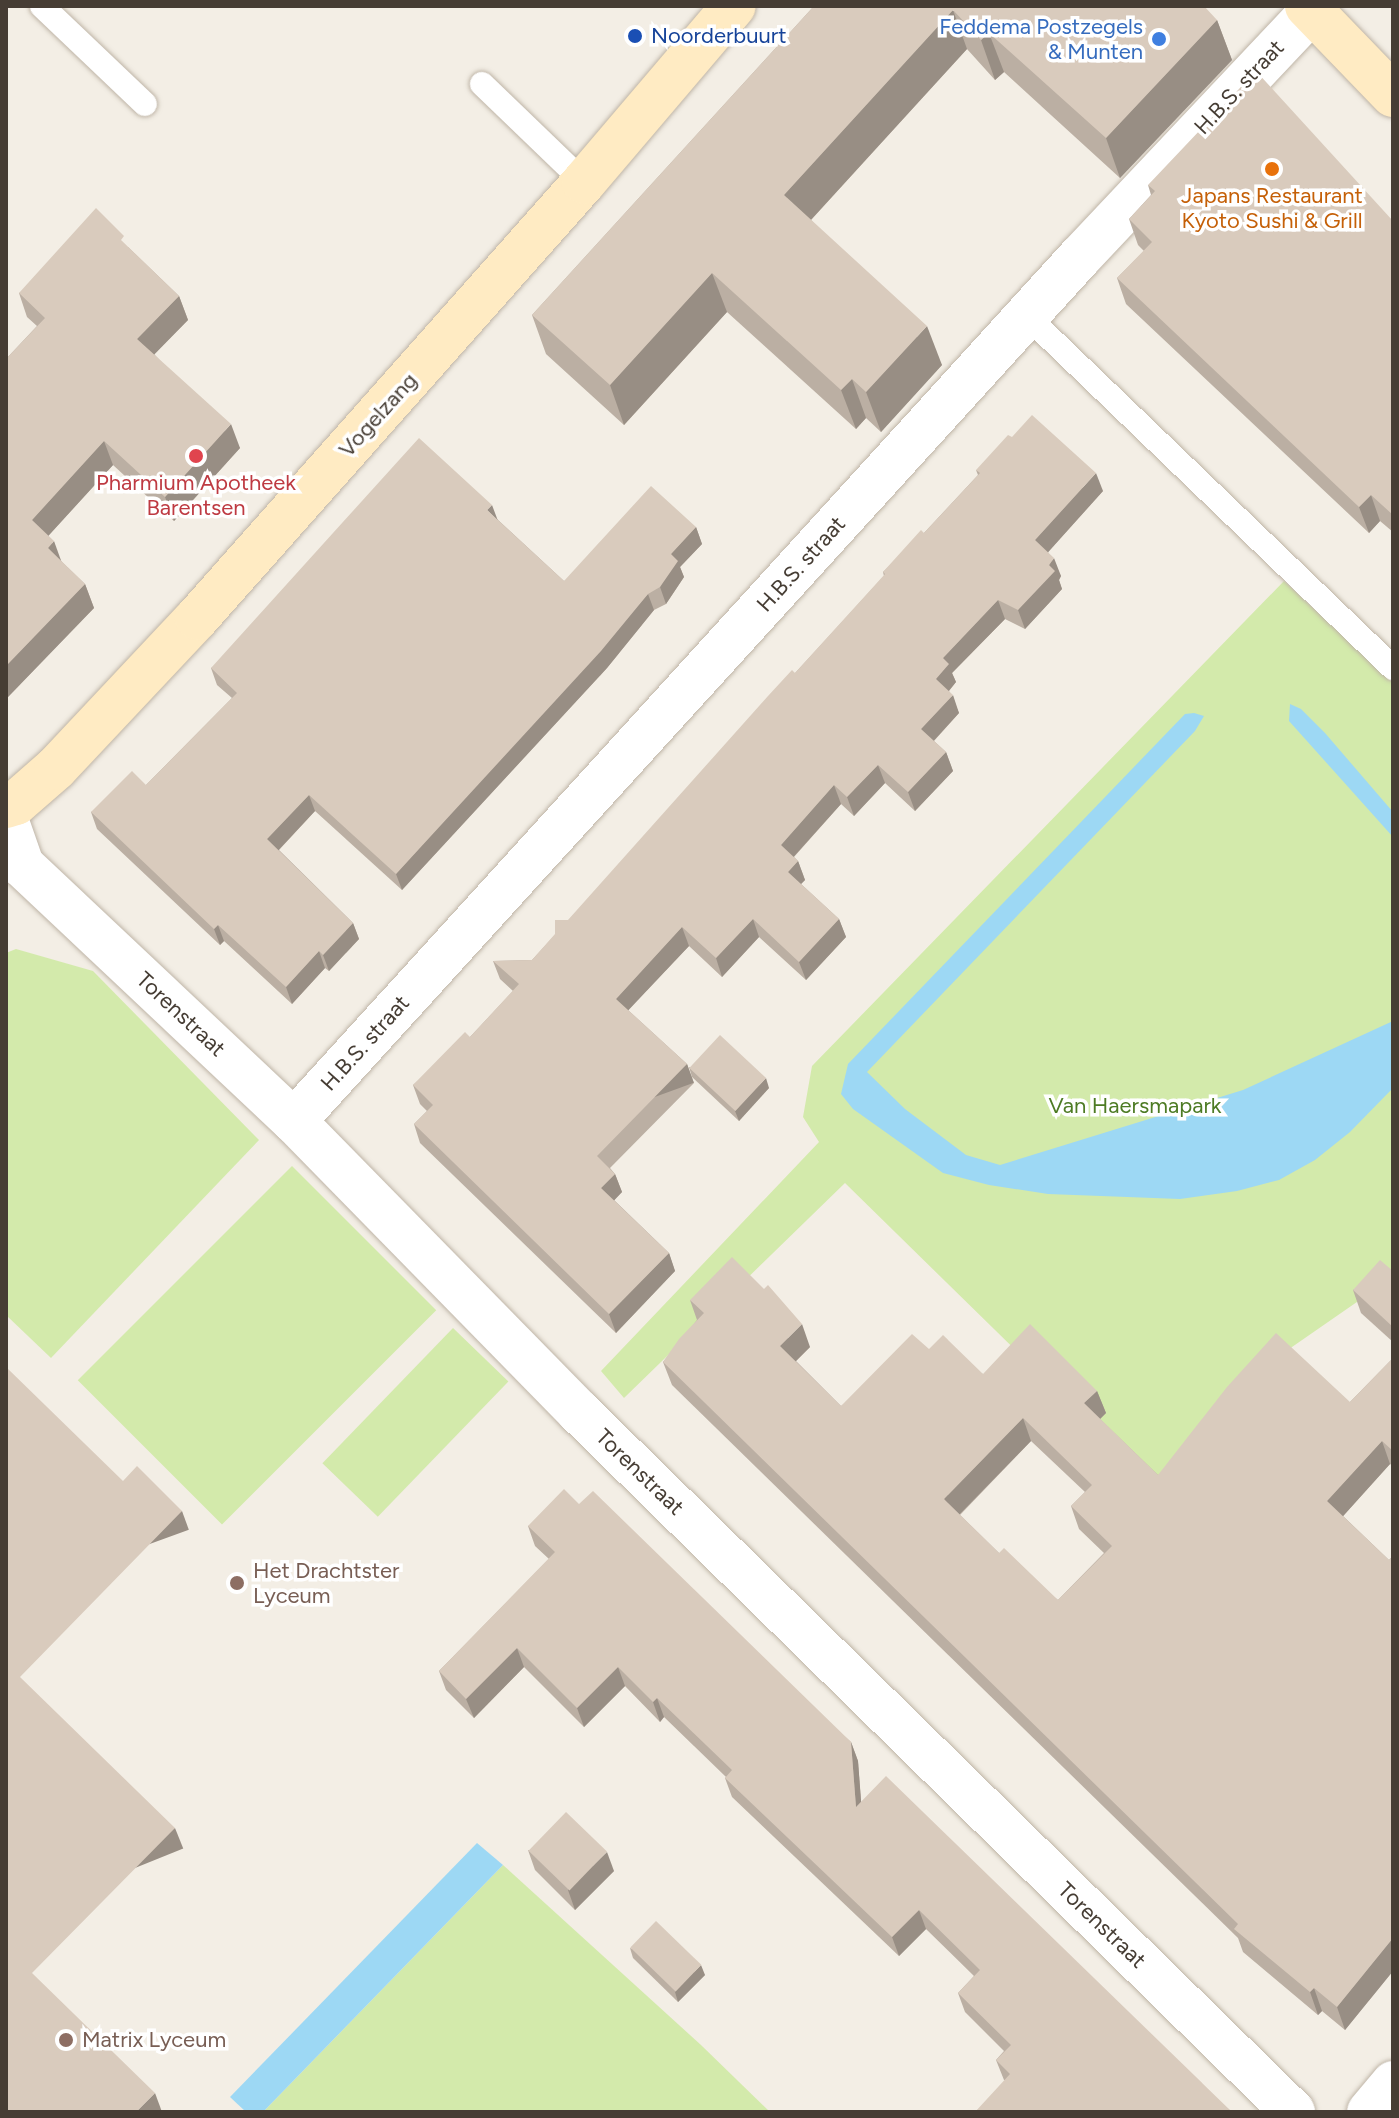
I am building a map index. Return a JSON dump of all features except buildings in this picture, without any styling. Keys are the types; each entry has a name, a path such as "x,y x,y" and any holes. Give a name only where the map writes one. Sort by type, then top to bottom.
{"street":[{"name":"Vogelzang","path":"6,806 16,803 56,768 197,618 584,182 734,6"},
{"path":"1310,9 1393,95"},
{"name":"H.B.S. straat","path":"294,1121 1310,9"},
{"name":"Torenstraat","path":"6,819 14,873 294,1121 579,1412 1293,2112"},
{"path":"1369,2112 1393,2083"}],"lane":[{"path":"42,6 145,104"},
{"path":"482,84 584,182"},
{"path":"1027,316 1393,668"}],"green space":[{"name":"Van Haersmapark","path":"1284,581 1393,683 1393,1277 1292,1347 1152,1484 845,1183 624,1398 601,1371 819,1142 803,1117 812,1066"},
{"path":"16,949 93,971 259,1140 51,1358 6,1315 6,953"},
{"path":"292,1166 436,1310 222,1525 78,1380"},
{"path":"453,1328 508,1381 378,1517 322,1463"},
{"path":"503,1865 701,2045 770,2112 263,2112"}],"water":[{"path":"1290,704 1301,709 1325,733 1393,812 1393,837 1289,721"},
{"path":"1185,714 1204,716 1195,731 867,1072 905,1109 966,1155 1000,1165 1243,1090 1393,1021 1393,1088 1350,1132 1315,1160 1279,1180 1237,1191 1180,1199 1048,1194 989,1185 943,1173 853,1109 841,1094 848,1064"},
{"path":"477,1843 503,1865 263,2112 246,2112 230,2097"}],"place":[{"name":"Noorderbuurt","path":"635,36"},
{"name":"Feddema Postzegels & Munten","path":"1159,39"},
{"name":"Japans Restaurant Kyoto Sushi & Grill","path":"1272,169"},
{"name":"Pharmium Apotheek Barentsen","path":"196,456"},
{"name":"Het Drachtster Lyceum","path":"237,1583"},
{"name":"Matrix Lyceum","path":"66,2040"}]}
